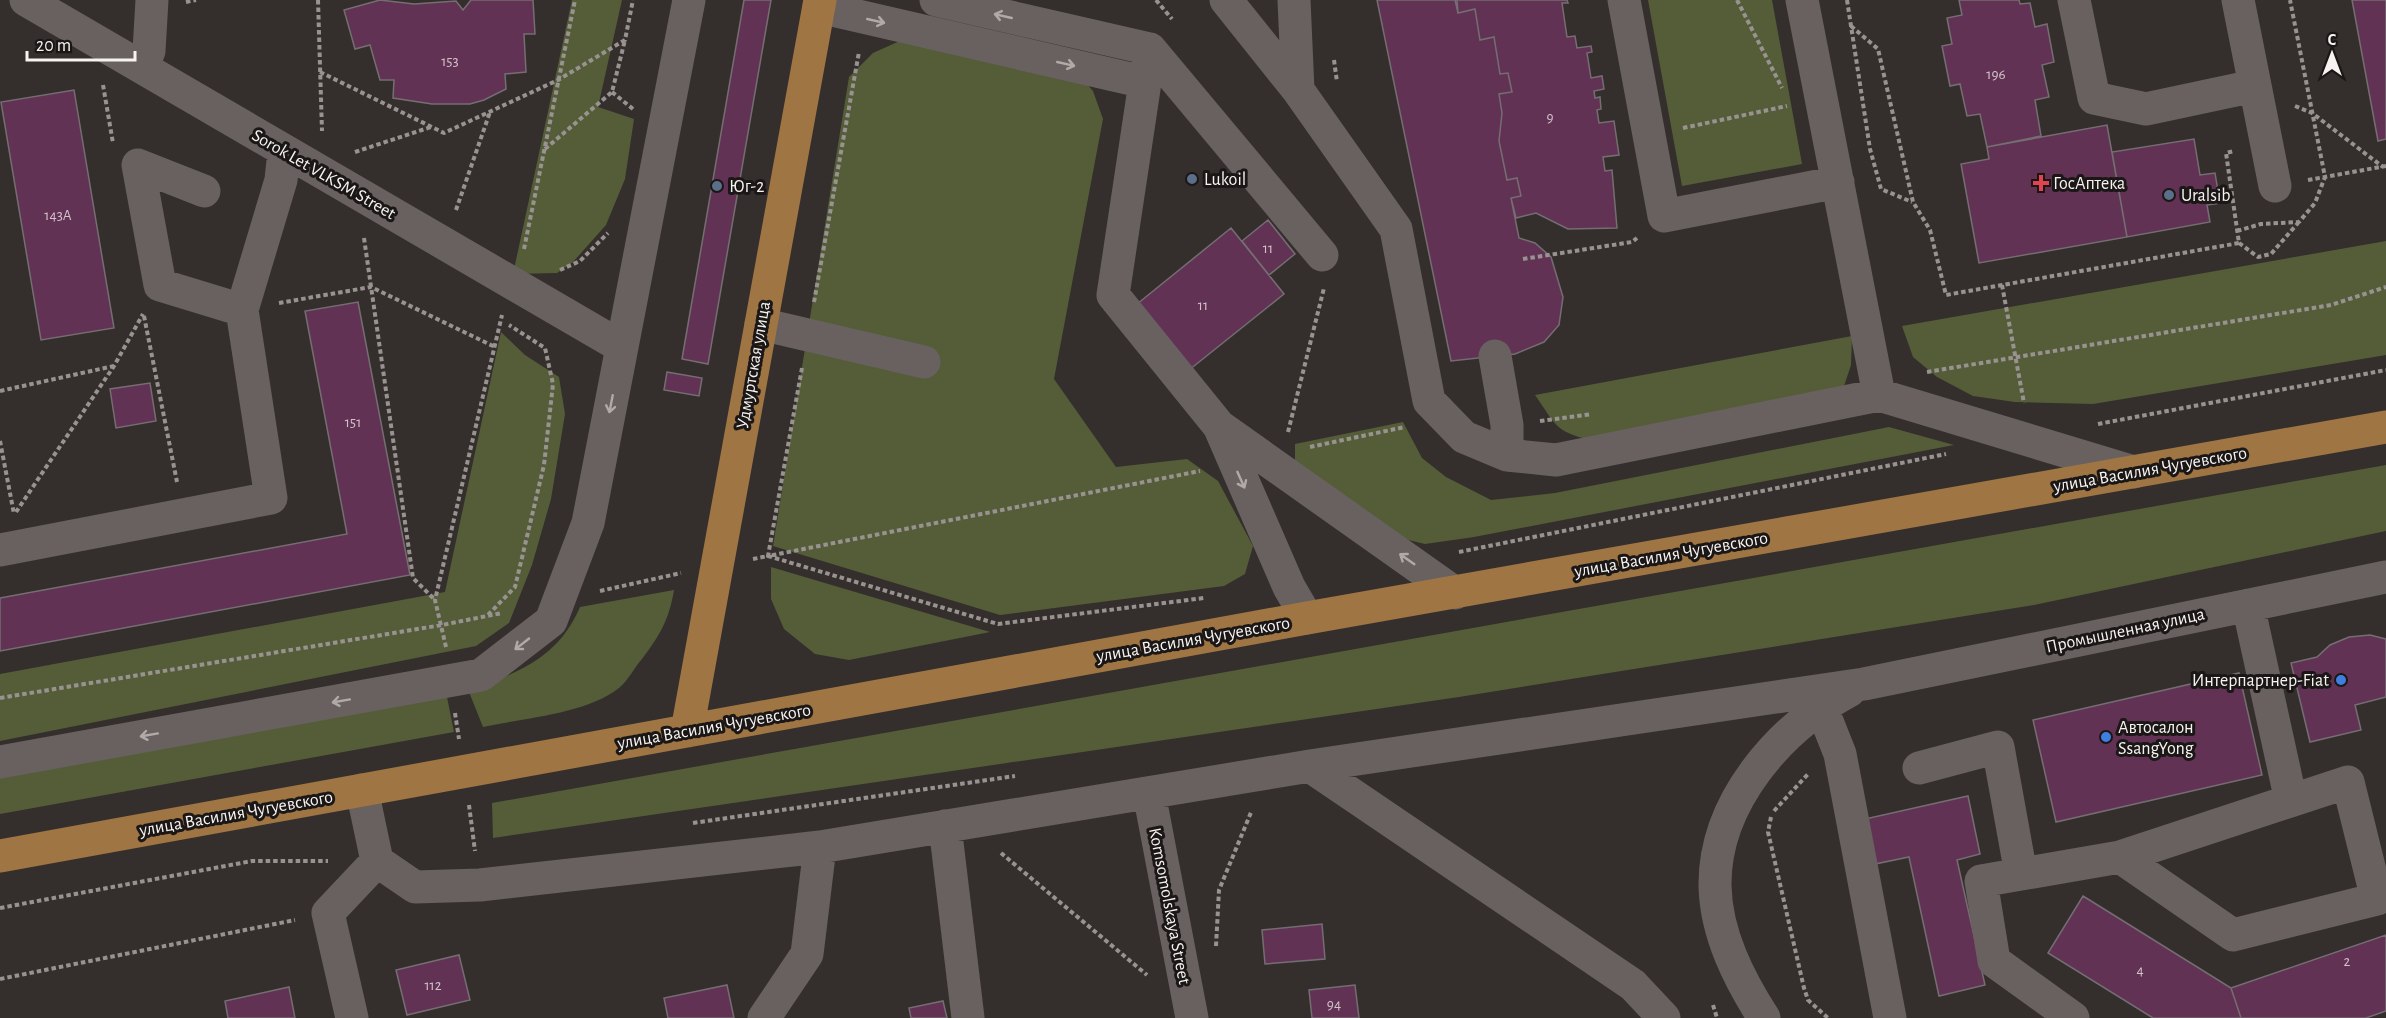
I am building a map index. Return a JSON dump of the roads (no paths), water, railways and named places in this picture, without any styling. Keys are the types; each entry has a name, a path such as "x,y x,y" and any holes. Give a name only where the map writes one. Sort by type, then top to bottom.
{"main road":[{"name":"Удмуртская улица","path":"687,731 820,4"},
{"name":"улица Василия Чугуевского","path":"0,856 1307,618 2386,426"}],"street":[{"name":"Sorok Let VLKSM Street","path":"26,0 143,66 284,151 622,347"},
{"path":"143,66 149,51 152,0"},
{"path":"0,762 481,675 551,621 588,523 689,0"},
{"path":"936,0 1150,49 1322,255"},
{"path":"1226,0 1298,90 1396,230 1429,401 1464,437 1507,455 1556,460 1879,395 2134,472"},
{"path":"1293,0 1298,90"},
{"path":"1624,0 1664,216 1838,182"},
{"path":"1802,0 1879,395"},
{"path":"2074,0 2094,98 2146,109 2254,86"},
{"path":"2238,0 2275,186"},
{"path":"820,4 866,19 1144,82"},
{"path":"1150,49 1113,295 1219,426 1290,587 1307,618"},
{"path":"10,549 271,498 242,310 281,180 284,151"},
{"path":"204,191 138,165 160,285 242,310"},
{"path":"761,324 808,337 924,362"},
{"path":"1495,356 1507,425 1507,455"},
{"path":"1219,426 1455,593"},
{"name":"Промышленная улица","path":"1864,684 2386,577"},
{"path":"2248,605 2291,801"},
{"path":"1764,1018 1741,982 1723,933 1715,886 1722,841 1738,799 1761,763 1790,732 1821,706 1864,684"},
{"path":"362,790 377,861 415,887 480,885 820,847 1310,766 1864,684"},
{"path":"1821,706 1840,754 1890,1018"},
{"path":"1919,768 1998,747 2021,874"},
{"path":"1310,766 1633,985 1664,1018"},
{"path":"2073,1018 1994,962 1981,881 2120,857 2348,783 2377,899 2233,935 2120,857"},
{"name":"Komsomolskaya Street","path":"1149,793 1191,1015"},
{"path":"956,825 968,1018"},
{"path":"764,1018 807,954 820,847"},
{"path":"352,1018 328,913 377,861"}],"place":[{"name":"Lukoil","path":"1192,179"},
{"name":"ГосАптека","path":"2041,183"},
{"name":"Юг-2","path":"717,186"},
{"name":"Uralsib","path":"2169,195"},
{"name":"Интерпартнер-Fiat","path":"2341,680"},
{"name":"Автосалон SsangYong","path":"2106,737"}]}
